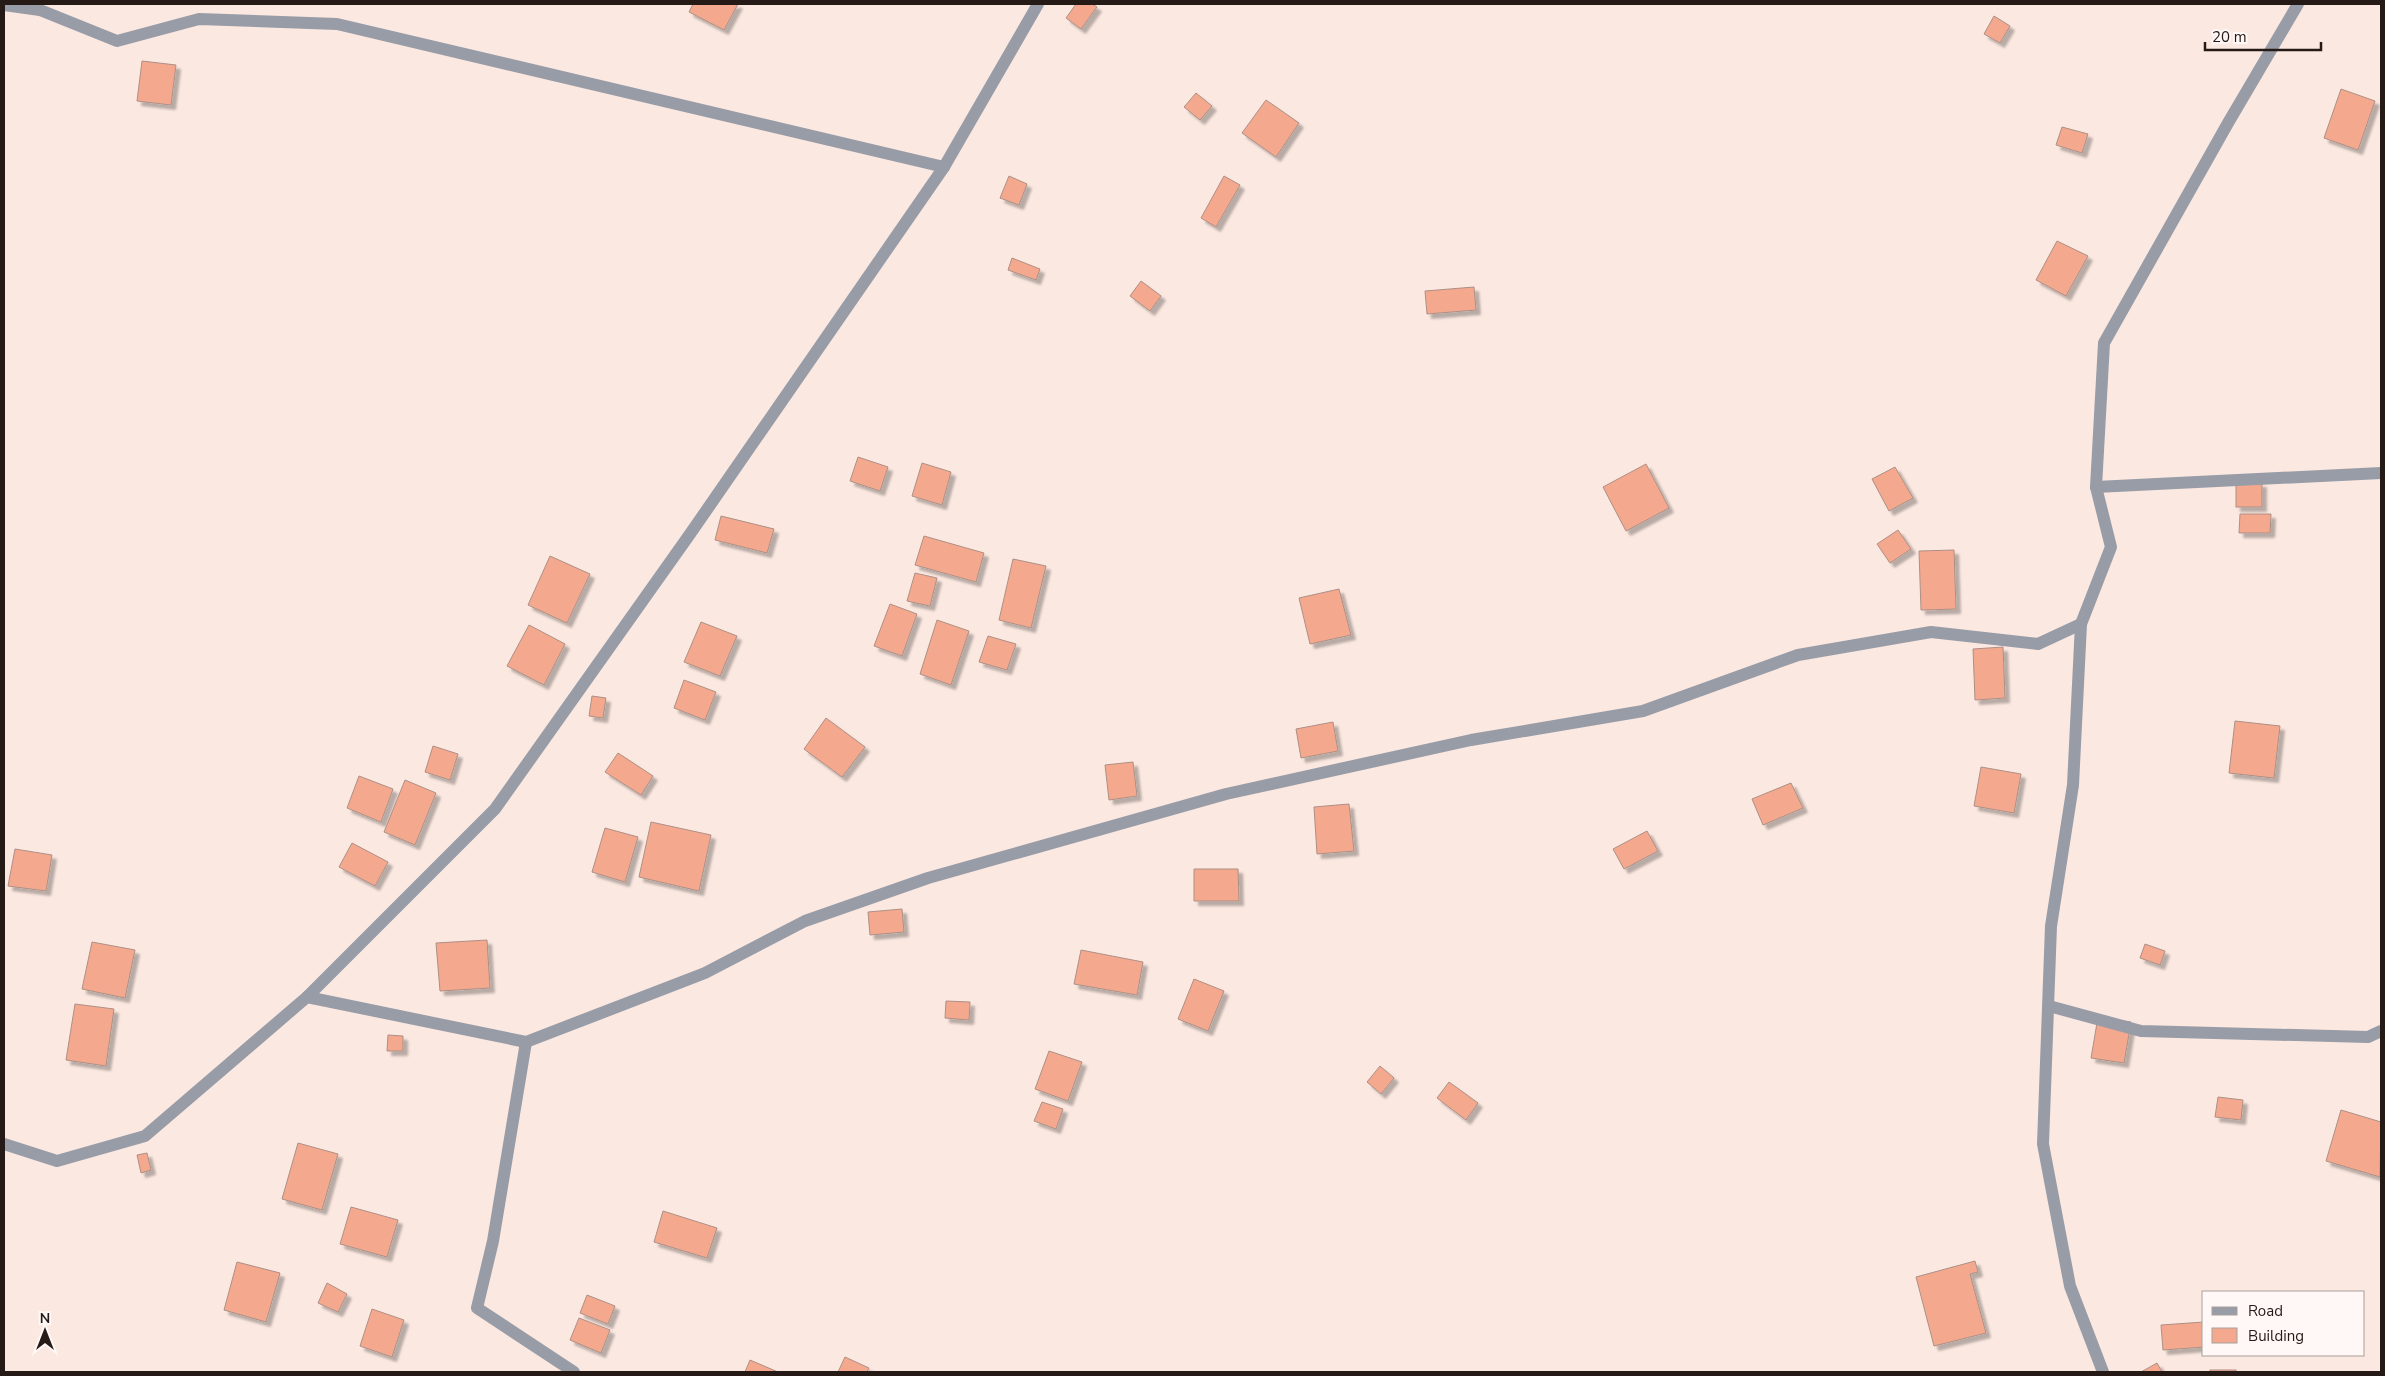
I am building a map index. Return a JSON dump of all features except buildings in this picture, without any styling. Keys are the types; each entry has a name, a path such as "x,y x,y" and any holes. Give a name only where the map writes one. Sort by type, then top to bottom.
{"street":[{"path":"4,1144 56,1161 145,1136 307,997 495,809 696,526 944,167 1038,4"},
{"path":"2103,1372 2070,1286 2043,1144 2051,926 2073,785 2081,624 2111,547 2096,487 2104,343 2228,123 2298,4"},
{"path":"4,5 40,10 116,41 199,19 337,24 944,167"},
{"path":"2096,487 2381,473"},
{"path":"307,997 526,1042 705,973 815,918 928,878 1226,794 1471,740 1642,711 1798,655 1931,632 2038,644 2081,624"},
{"path":"2049,1006 2141,1031 2368,1036 2381,1031"},
{"path":"526,1042 493,1241 477,1308 574,1372"}]}
